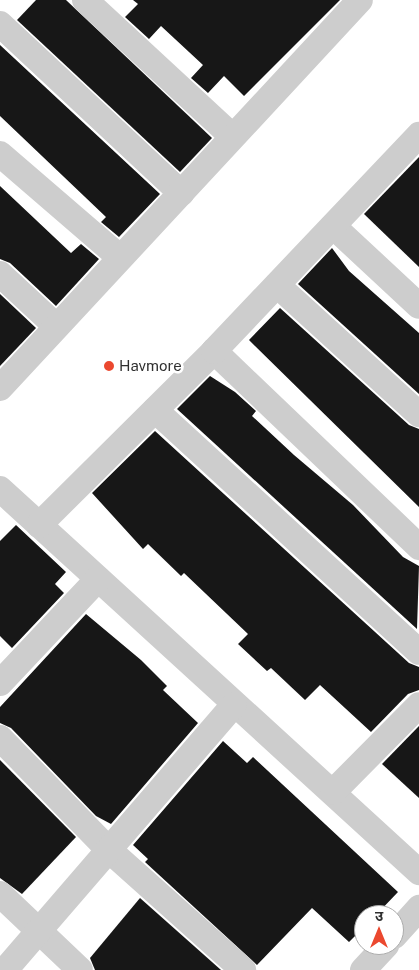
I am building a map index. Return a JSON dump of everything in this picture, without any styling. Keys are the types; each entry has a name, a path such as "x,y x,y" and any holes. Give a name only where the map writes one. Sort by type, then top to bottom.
{"street":[{"path":"85,0 232,136"},
{"path":"0,388 118,256 181,193 360,0"},
{"path":"0,24 181,193"},
{"path":"38,525 214,351 419,135"},
{"path":"0,154 118,256"},
{"path":"333,226 419,306"},
{"path":"0,274 56,326"},
{"path":"277,285 419,414"},
{"path":"214,351 419,547"},
{"path":"154,410 419,652"},
{"path":"2,494 98,579 234,705 333,792 419,872"},
{"path":"0,683 98,579"},
{"path":"5,970 234,705"},
{"path":"333,792 419,705"},
{"path":"0,738 109,850 243,970"},
{"path":"0,894 80,970"},
{"path":"404,925 419,908"},
{"path":"364,970 377,955"}],"building":[{"path":"36,0 66,0 212,138 180,172 17,20"},
{"path":"133,0 340,0 244,96 224,76 208,93 191,78 203,65 161,26 149,39 125,17 138,4"},
{"path":"0,45 160,194 119,237 101,222 106,217 0,116"},
{"path":"419,157 419,267 364,214"},
{"path":"0,186 71,253 81,244 99,259 56,306 10,263 0,259"},
{"path":"332,248 349,271 419,333 419,394 298,284"},
{"path":"0,294 36,328 0,366"},
{"path":"280,308 409,425 419,429 419,507 249,340"},
{"path":"210,376 235,392 256,411 252,416 353,505 403,557 419,566 417,629 177,409"},
{"path":"155,431 409,663 419,667 419,690 408,694 371,732 320,685 305,700 271,668 267,671 238,644 248,634 184,573 181,576 148,544 143,549 92,493"},
{"path":"16,525 66,572 55,584 64,593 12,648 0,636 0,541"},
{"path":"86,614 141,660 167,686 163,690 198,723 111,824 96,816 11,728 0,723 0,707"},
{"path":"419,726 419,798 382,764"},
{"path":"223,741 247,763 253,757 398,892 386,905 354,905 354,937 349,942 312,908 257,965 145,862 148,859 133,845"},
{"path":"0,760 76,837 22,894 0,878"},
{"path":"140,898 221,970 95,970 90,958"}],"place":[{"name":"Havmore","path":"109,366"}]}
